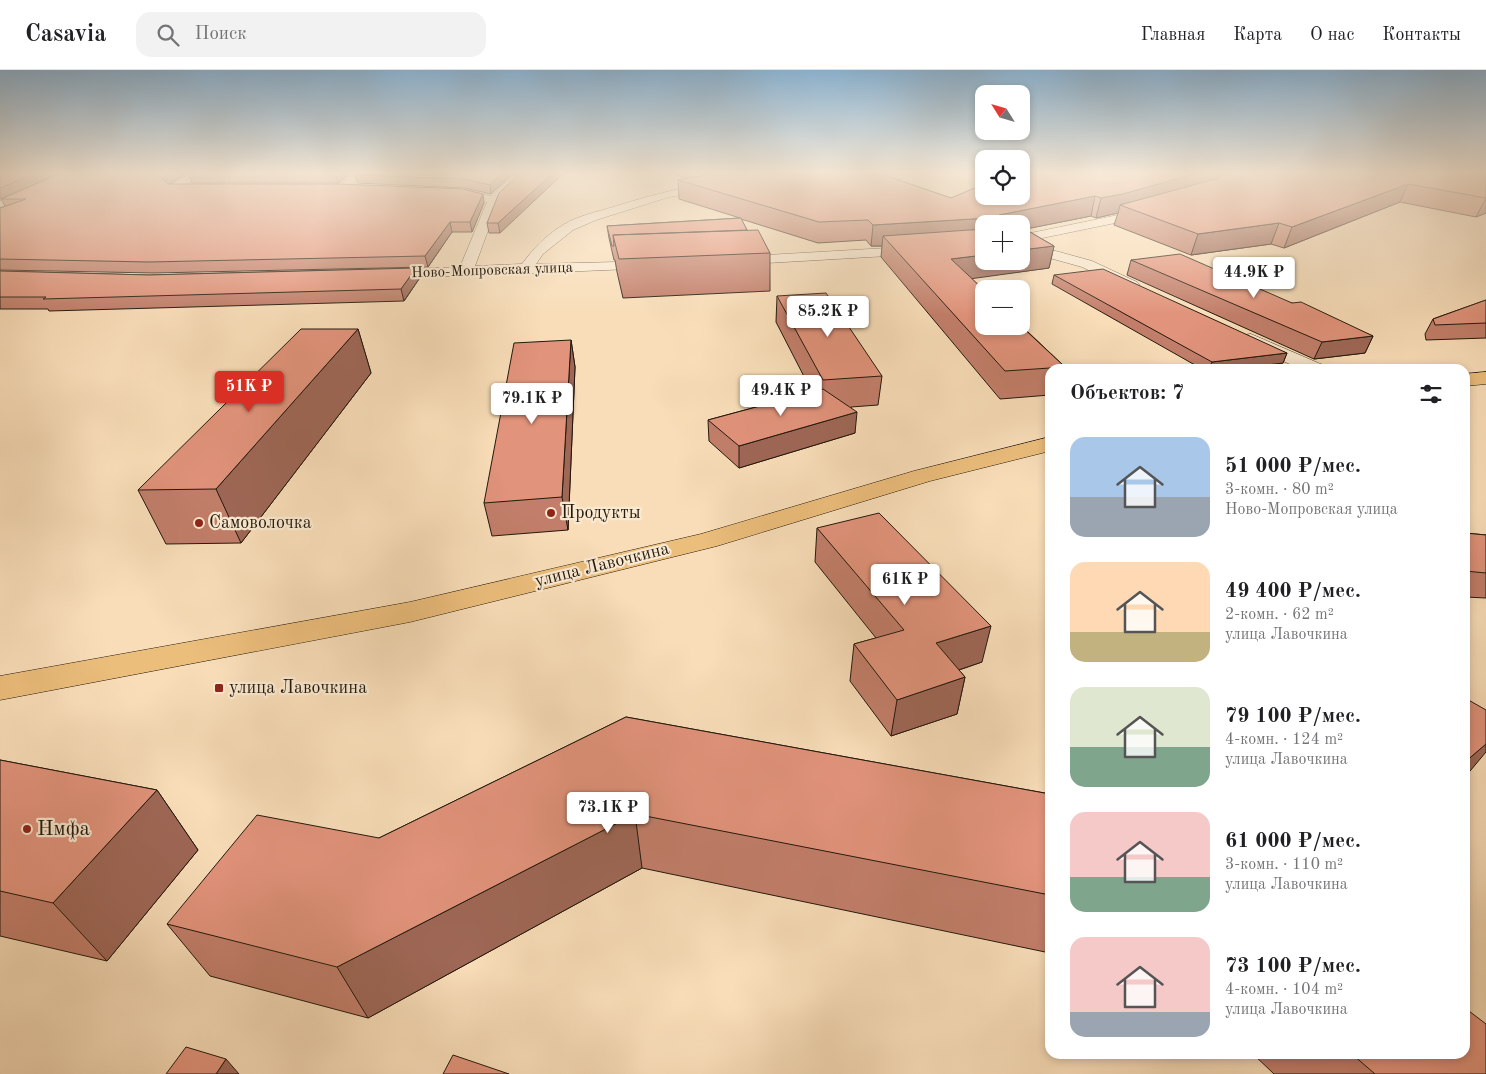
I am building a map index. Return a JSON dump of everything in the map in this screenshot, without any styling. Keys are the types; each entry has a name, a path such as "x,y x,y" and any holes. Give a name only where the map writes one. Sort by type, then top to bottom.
{"main road":[{"path":"1470,380 1486,378"},
{"name":"улица Лавочкина","path":"0,688 410,612 708,540 922,476 1045,445"}],"street":[{"path":"465,272 486,221"},
{"path":"525,270 538,251 568,227 583,221"},
{"path":"1030,237 1107,221"},
{"path":"721,262 975,245"},
{"path":"1030,248 1087,264 1148,292"},
{"name":"Ново-Мопровская улица","path":"365,275 672,264"},
{"path":"1236,333 1305,364"}],"building":[{"path":"0,221 471,221 450,222 425,256 149,262 0,259"},
{"path":"488,221 500,221 498,223 487,223"},
{"path":"693,221 742,221 747,230 613,235 614,246 612,246 607,226"},
{"path":"815,221 847,221 819,222"},
{"path":"869,221 942,221 873,225"},
{"path":"1163,221 1309,221 1292,227 1279,223 1198,234"},
{"path":"758,230 770,253 619,259 613,235"},
{"path":"975,230 975,256 951,259 975,282 975,335 1030,334 1062,364 1045,364 1045,368 1005,371 883,236"},
{"path":"1030,232 1054,246 1030,249"},
{"path":"1180,254 1292,303 1301,302 1373,336 1322,342 1131,260"},
{"path":"416,268 401,289 43,299 46,297 0,297 0,271 149,275"},
{"path":"1103,269 1287,353 1212,362 1054,275"},
{"path":"826,293 882,376 823,380 777,296"},
{"path":"1486,300 1486,323 1435,325 1433,319"},
{"path":"301,329 358,329 216,489 138,490"},
{"path":"571,340 562,497 484,503 514,343"},
{"path":"823,389 857,412 739,446 708,420"},
{"path":"879,513 991,626 936,643 965,677 897,700 854,644 904,630 817,528"},
{"path":"1470,533 1486,535 1486,573 1470,571"},
{"path":"1470,701 1486,710 1486,744 1470,758"},
{"path":"626,717 1045,793 1045,894 635,814 337,967 167,924 257,815 379,838"},
{"path":"0,760 157,790 53,903 0,891"},
{"path":"1470,1012 1486,1024 1486,1074 1375,1074 1358,1059 1470,1059"},
{"path":"186,1047 226,1059 216,1074 166,1074"},
{"path":"453,1055 509,1074 443,1074"}],"place":[{"name":"Продукты","path":"551,513"},
{"name":"Самоволочка","path":"199,523"},
{"name":"улица Лавочкина","path":"219,688"},
{"name":"Нмфа","path":"27,829"}]}
